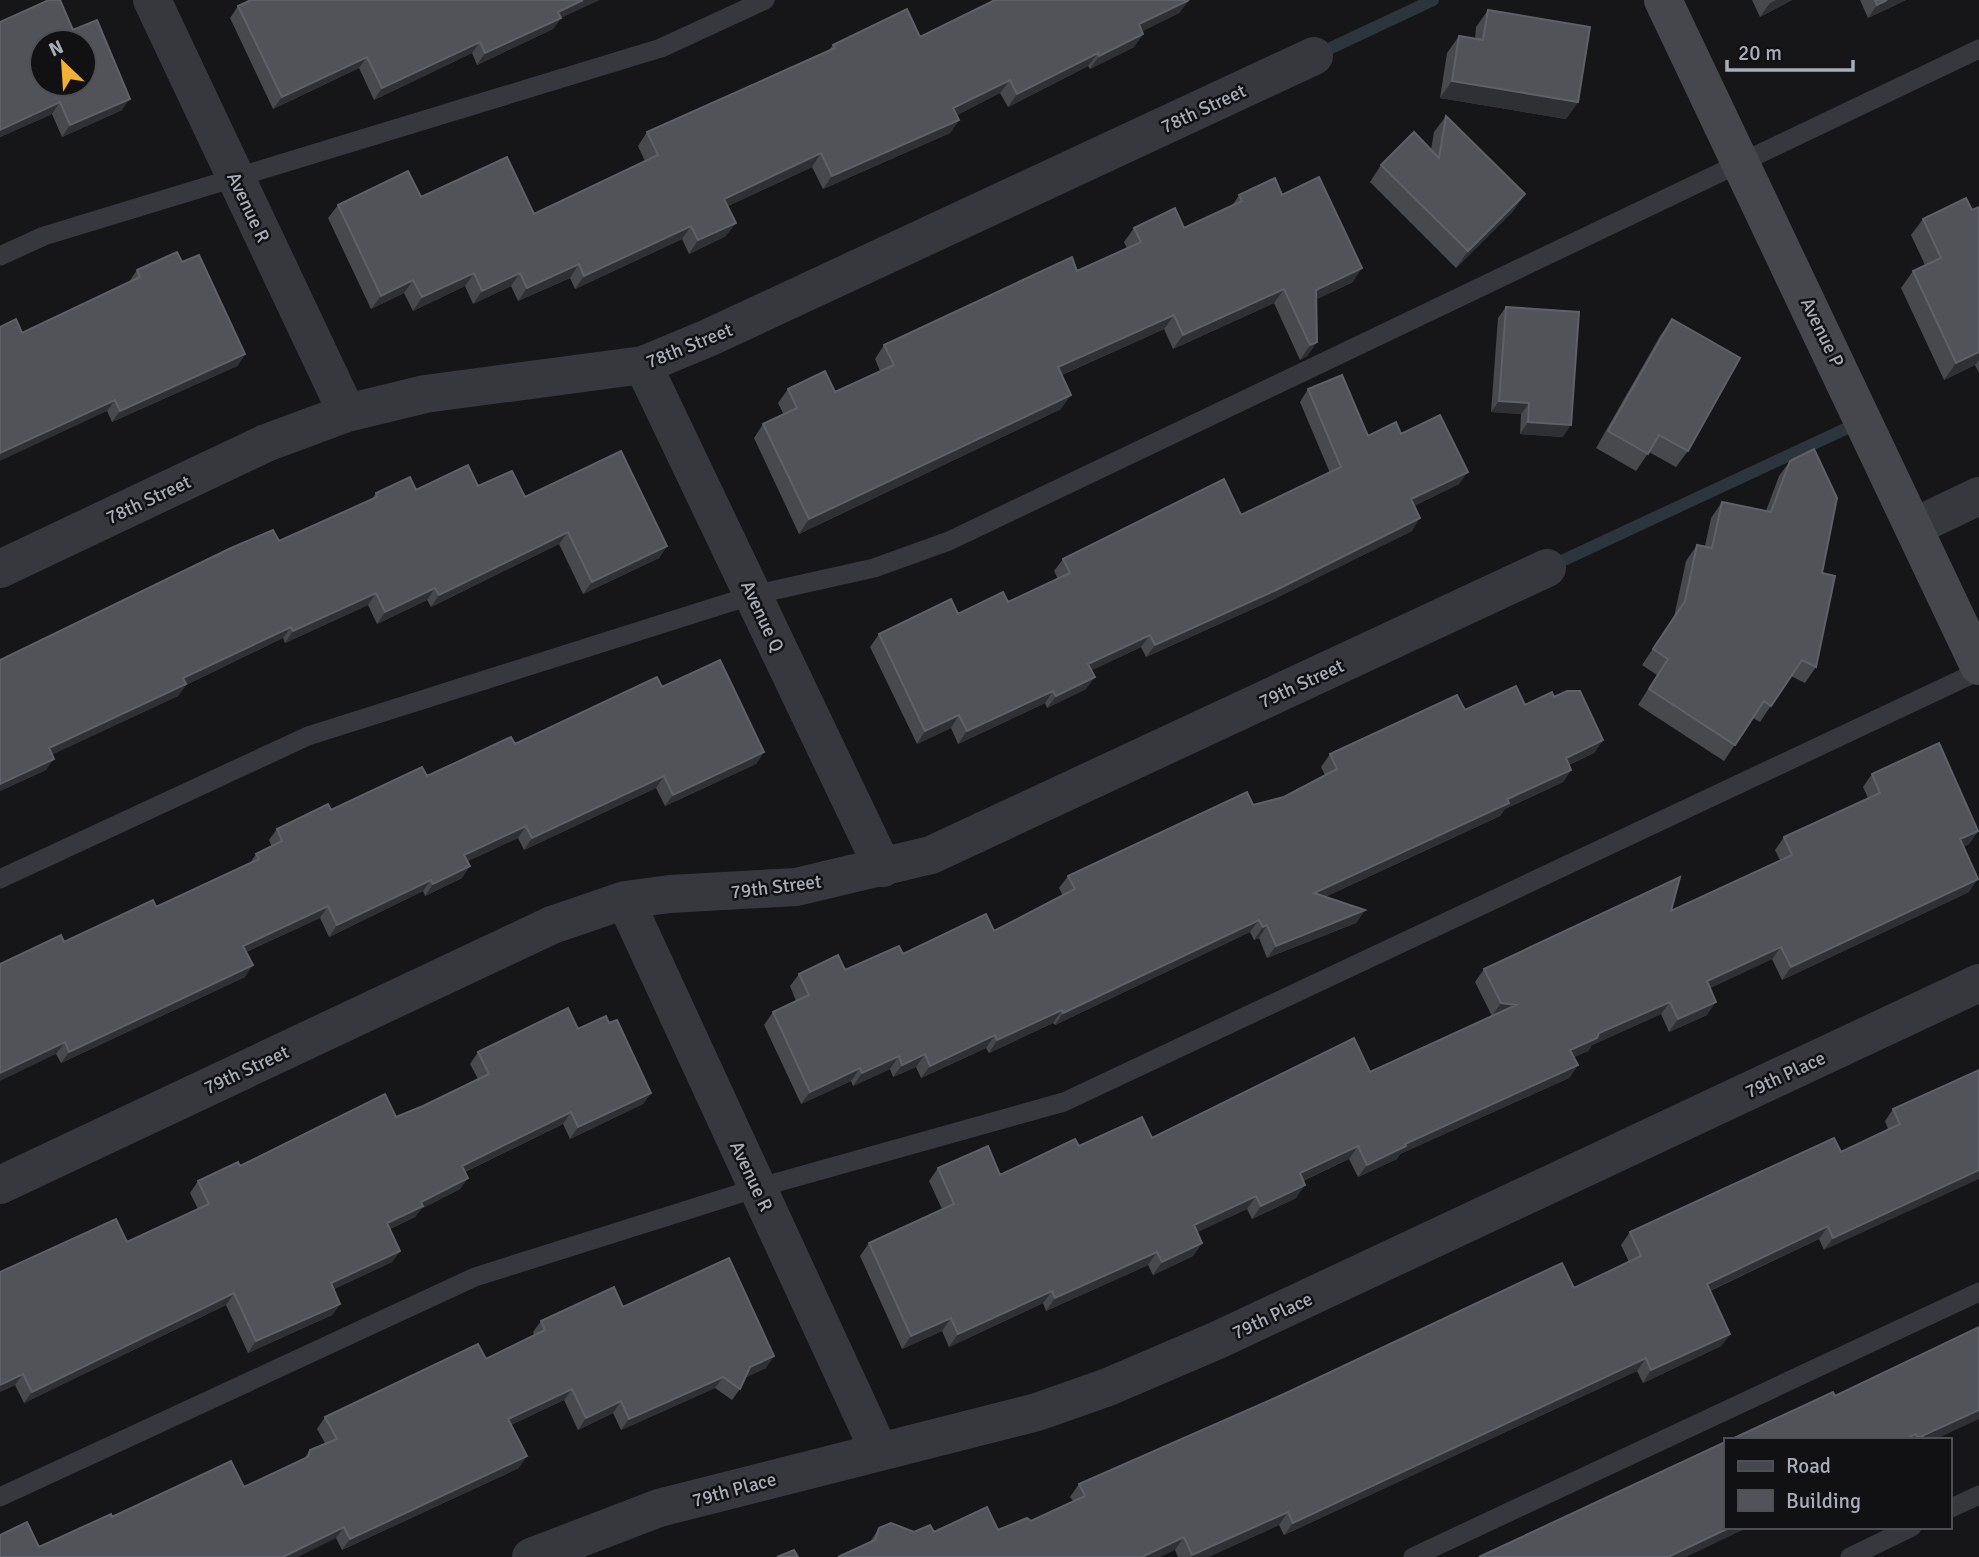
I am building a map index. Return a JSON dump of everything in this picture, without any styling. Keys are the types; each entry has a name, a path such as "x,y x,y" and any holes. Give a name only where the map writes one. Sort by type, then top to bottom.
{"street":[{"name":"Avenue R","path":"152,0 347,413"},
{"name":"Avenue P","path":"1663,0 1979,669"},
{"name":"78th Street","path":"0,569 266,443 347,413 425,394 643,365 708,338 1314,56"},
{"name":"Avenue Q","path":"643,365 883,868"},
{"path":"1914,527 1979,496"},
{"name":"79th Street","path":"0,1185 552,925 625,900 670,894 796,887 930,855 1547,568"},
{"name":"Avenue R","path":"625,900 879,1451"},
{"name":"79th Place","path":"530,1557 607,1543 659,1508 1037,1412 1108,1387 1220,1339 1979,983"}],"lane":[{"path":"0,257 44,236 661,48 765,0"},
{"path":"0,879 308,736 753,595 874,568 949,541 1979,49"},
{"path":"0,1497 475,1277 758,1188 1064,1102 1979,669"},
{"path":"1413,1557 1979,1292"},
{"path":"1951,1508 1979,1495"},
{"path":"1850,1557 1908,1529"}],"building":[{"path":"49,0 60,0 72,28 28,28 28,98 98,98 98,28 78,28 97,20 130,99 70,125 60,102 0,130 0,22"},
{"path":"251,0 583,0 558,12 561,18 485,53 480,42 382,88 367,57 282,97 238,6"},
{"path":"995,0 1189,0 1139,24 1143,34 1099,56 1098,53 1017,94 1010,80 953,108 959,120 832,176 821,153 724,199 736,223 698,240 691,226 584,276 579,264 527,288 520,273 482,291 474,273 422,297 413,280 381,296 338,205 408,171 421,197 507,157 534,214 658,155 647,132 835,48 833,45 907,9 920,37"},
{"path":"1488,10 1590,27 1578,102 1452,81 1459,36 1483,40"},
{"path":"1446,116 1525,194 1468,251 1381,165 1414,132 1439,158"},
{"path":"1319,177 1362,268 1316,290 1317,342 1310,345 1284,289 1183,335 1174,315 1058,367 1071,395 809,519 763,424 797,408 788,389 825,371 835,392 894,365 884,345 1072,257 1077,271 1141,242 1134,228 1175,208 1184,228 1242,201 1239,195 1275,178 1282,195"},
{"path":"1966,198 1972,210 1979,207 1979,352 1956,363 1913,271 1941,258 1923,219"},
{"path":"177,252 182,262 199,255 245,354 120,411 115,400 0,453 0,327 16,319 22,333 140,277 137,270"},
{"path":"1506,307 1579,312 1571,425 1528,422 1529,403 1499,401"},
{"path":"1672,319 1740,358 1688,451 1659,435 1648,454 1608,431"},
{"path":"1342,375 1368,436 1396,422 1401,434 1440,415 1468,472 1411,499 1420,518 1276,590 1155,645 1150,635 1088,664 1095,677 1056,696 1053,691 967,731 959,715 925,731 879,634 951,599 958,614 1003,592 1008,602 1070,573 1063,559 1224,479 1241,515 1341,467 1308,389"},
{"path":"1814,449 1837,498 1822,573 1835,576 1816,667 1802,660 1771,706 1764,701 1735,745 1649,689 1668,659 1653,649 1685,601 1697,545 1712,548 1722,502 1771,512 1790,461"},
{"path":"621,451 667,546 592,582 568,532 439,595 435,588 385,612 376,593 293,631 291,627 183,678 186,684 49,748 54,759 0,784 0,660 231,548 273,530 279,541 377,497 376,493 410,477 416,490 468,465 478,486 512,471 525,497"},
{"path":"720,660 764,752 673,795 664,776 532,838 526,826 464,855 470,866 433,884 431,880 337,925 328,906 243,946 253,965 69,1052 65,1042 0,1073 0,964 61,935 64,942 153,900 156,907 259,859 256,854 282,841 277,829 328,804 331,810 422,767 427,776 511,737 515,744 657,677 662,687"},
{"path":"1516,686 1525,705 1552,692 1554,697 1567,691 1580,691 1603,740 1566,758 1571,770 1507,799 1509,803 1314,893 1365,910 1276,946 1267,925 1263,927 1259,920 1063,1013 1062,1010 997,1040 995,1035 930,1066 925,1054 902,1065 899,1056 862,1073 860,1068 810,1092 773,1012 809,995 799,974 838,955 845,970 899,946 903,954 986,914 994,931 1075,889 1068,876 1247,792 1253,805 1284,797 1337,769 1330,754 1457,695 1465,710"},
{"path":"1939,743 1978,831 1960,839 1978,879 1791,967 1781,947 1707,981 1716,1002 1678,1019 1670,1002 1599,1033 1597,1038 1570,1050 1578,1065 1405,1144 1406,1146 1367,1165 1358,1146 1300,1173 1305,1185 1261,1206 1256,1196 1194,1225 1202,1243 1162,1262 1157,1252 1055,1298 1052,1291 958,1334 951,1318 911,1336 869,1243 954,1204 938,1168 988,1146 1000,1175 1075,1139 1079,1146 1142,1117 1152,1138 1354,1038 1370,1072 1516,1005 1501,1003 1484,969 1680,877 1671,911 1792,855 1784,837 1880,793 1872,774"},
{"path":"568,1008 578,1029 606,1016 609,1023 617,1020 651,1093 578,1127 571,1112 462,1166 468,1178 421,1202 423,1206 387,1223 400,1251 331,1283 340,1304 256,1341 234,1293 32,1392 23,1374 0,1385 0,1272 116,1219 127,1242 209,1204 198,1181 238,1162 240,1166 385,1094 396,1117 423,1106 489,1074 478,1052"},
{"path":"1979,1070 1979,1170 1833,1238 1828,1226 1707,1284 1730,1334 1651,1370 1646,1358 1293,1523 1288,1512 1192,1555 1184,1537 1142,1557 838,1557 875,1540 879,1528 891,1523 914,1532 930,1525 934,1532 987,1507 998,1530 1027,1518 1031,1521 1085,1496 1079,1484 1284,1394 1562,1263 1574,1288 1641,1256 1630,1232 1834,1138 1841,1152 1900,1124 1893,1109"},
{"path":"729,1258 774,1356 750,1367 740,1389 723,1377 629,1419 621,1401 586,1418 572,1389 508,1419 527,1456 350,1539 344,1527 283,1557 0,1557 0,1535 27,1522 39,1547 111,1514 112,1517 231,1461 244,1487 308,1457 310,1450 337,1439 325,1417 478,1344 486,1359 545,1330 541,1321 614,1287 623,1307"},
{"path":"1979,1327 1979,1410 1918,1438 1916,1434 1907,1438 1734,1438 1833,1392 1835,1396"},
{"path":"1724,1442 1724,1529 1727,1529 1668,1557 1479,1557"},
{"path":"794,1550 798,1557 777,1557"}],"waterway":[{"path":"1316,55 1433,0"},
{"path":"1551,566 1858,423"}]}
